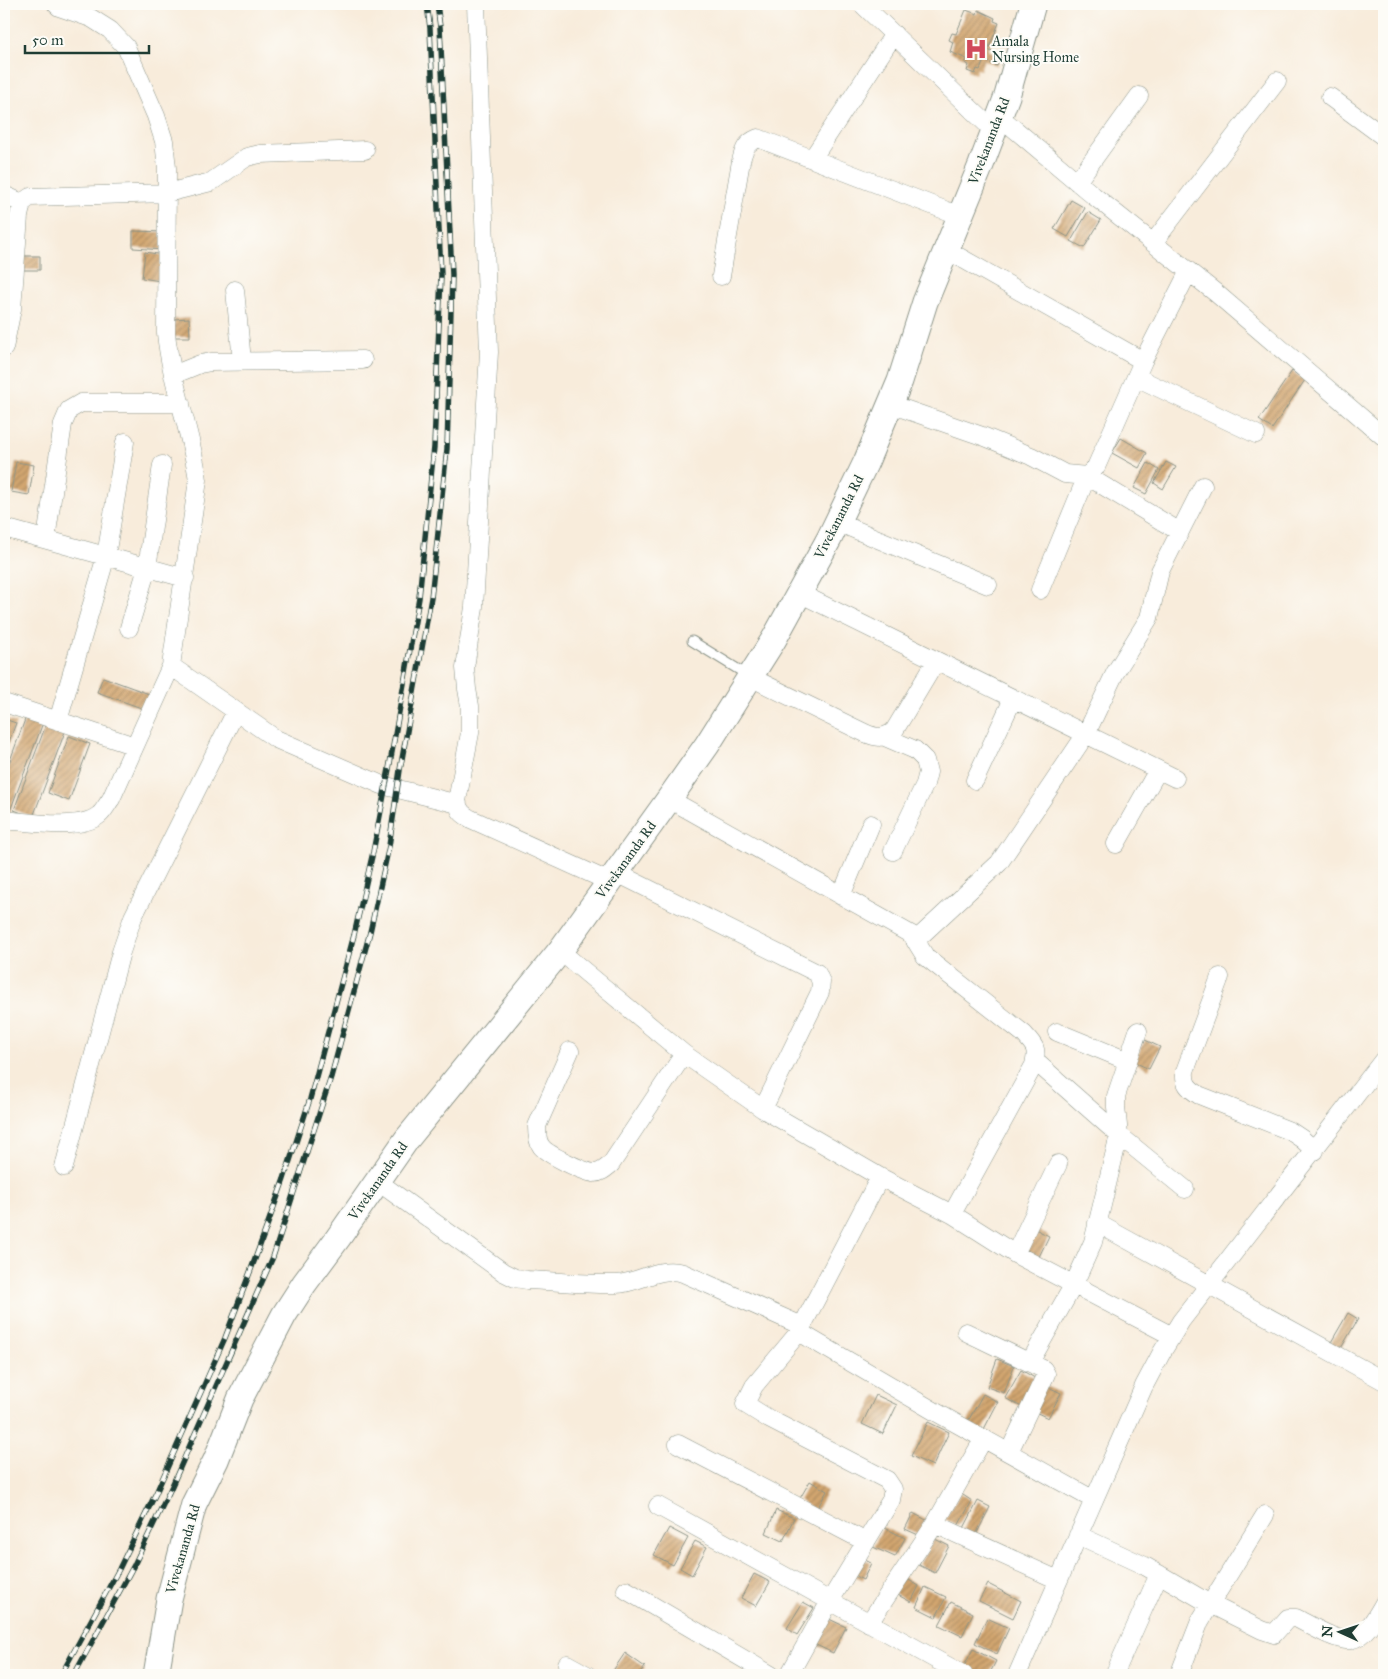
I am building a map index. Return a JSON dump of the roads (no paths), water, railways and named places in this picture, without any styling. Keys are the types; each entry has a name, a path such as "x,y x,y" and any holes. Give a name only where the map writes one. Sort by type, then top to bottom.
{"street":[{"path":"4,820 73,824 87,822 100,814 111,799 171,666 198,480 195,456 168,354 166,333 167,168 164,141 156,116 126,47 110,30 91,18 59,7 56,4"},
{"path":"476,4 490,352 474,607 466,668 470,706 470,733 458,809 470,819 614,877 817,973 821,982 820,992 763,1109"},
{"path":"862,4 996,124 1077,182 1235,308 1384,437"},
{"name":"Vivekananda Rd","path":"156,1675 169,1599 194,1504 216,1460 240,1399 284,1315 407,1138 560,951 707,745 750,677 799,593 837,522 866,462 900,381 925,302 1007,96 1033,4"},
{"path":"812,159 894,34"},
{"path":"1153,243 1277,81"},
{"path":"1077,182 1140,96"},
{"path":"1330,97 1384,137"},
{"path":"721,276 744,149 749,142 758,138 960,216"},
{"path":"4,348 12,309 19,216 22,203 30,197 167,193 211,182 247,157 260,154 365,150"},
{"path":"4,195 22,203"},
{"path":"947,250 1140,369 1256,434"},
{"path":"1040,590 1087,476 1096,467 1140,369 1188,271"},
{"path":"235,290 242,361"},
{"path":"174,375 200,364 242,361 363,360"},
{"path":"46,539 63,424 69,410 81,403 181,403"},
{"path":"890,404 985,437 1024,453 1066,474 1087,476 1180,532"},
{"path":"58,721 106,556 125,442"},
{"path":"129,628 147,568 162,465"},
{"path":"914,941 999,863 1086,734 1115,673 1149,618 1160,571 1203,486"},
{"path":"837,522 988,585"},
{"path":"4,528 185,578"},
{"path":"799,593 1175,778"},
{"path":"750,677 876,738 885,737 894,731 936,661"},
{"path":"171,666 276,739 382,785 458,804"},
{"path":"976,780 1013,698"},
{"path":"4,703 135,746"},
{"path":"64,1167 121,952 133,917 236,711"},
{"path":"885,737 915,750 925,760 928,772 925,784 893,851"},
{"path":"1116,844 1158,770"},
{"path":"669,799 912,936 925,956 1016,1028 1033,1044 1037,1054 1035,1061 952,1214"},
{"path":"841,896 871,824"},
{"path":"560,951 684,1054 763,1109 880,1177 952,1214 1015,1254 1172,1336"},
{"path":"1220,977 1185,1071 1184,1082 1190,1090 1290,1131 1302,1139 1314,1151"},
{"path":"1030,1362 1088,1257 1119,1135 1116,1096 1138,1031"},
{"path":"1057,1032 1128,1061"},
{"path":"570,1050 537,1126 537,1136 540,1146 549,1152 586,1171 596,1173 604,1170 611,1164 684,1054"},
{"path":"1017,1675 1144,1386 1172,1336 1209,1285 1384,1059"},
{"path":"1035,1061 1119,1135 1185,1189"},
{"path":"1015,1254 1058,1164"},
{"path":"789,1675 830,1601 891,1500 893,1488 887,1480 769,1419 745,1404 754,1386 801,1329 880,1177"},
{"path":"377,1181 503,1272 515,1278 618,1284 664,1270 684,1272 801,1329 984,1438 1094,1500"},
{"path":"1097,1223 1384,1381"},
{"path":"966,1332 1030,1362 1043,1369 1046,1374 1009,1452"},
{"path":"869,1623 934,1524 984,1438"},
{"path":"678,1444 866,1542"},
{"path":"658,1506 964,1675"},
{"path":"1185,1673 1200,1621 1265,1516"},
{"path":"934,1524 1058,1580"},
{"path":"1078,1535 1159,1574 1210,1604 1274,1634 1288,1618 1296,1618 1340,1639 1350,1640 1363,1633 1384,1603"},
{"path":"1114,1675 1159,1574"},
{"path":"626,1590 771,1675"},
{"path":"567,1664 586,1675"}],"lane":[{"path":"692,641 750,677"}],"railway":[{"path":"61,1675 119,1569 156,1493 225,1338 255,1259 310,1099 354,935 373,852 419,598 434,447 441,275 430,28 427,4"},
{"path":"74,1675 134,1565 171,1488 273,1257 331,1077 370,932 389,846 400,770 431,598 447,449 452,275 440,27 437,4"}],"place":[{"name":"Amala Nursing Home","path":"976,49"}]}
